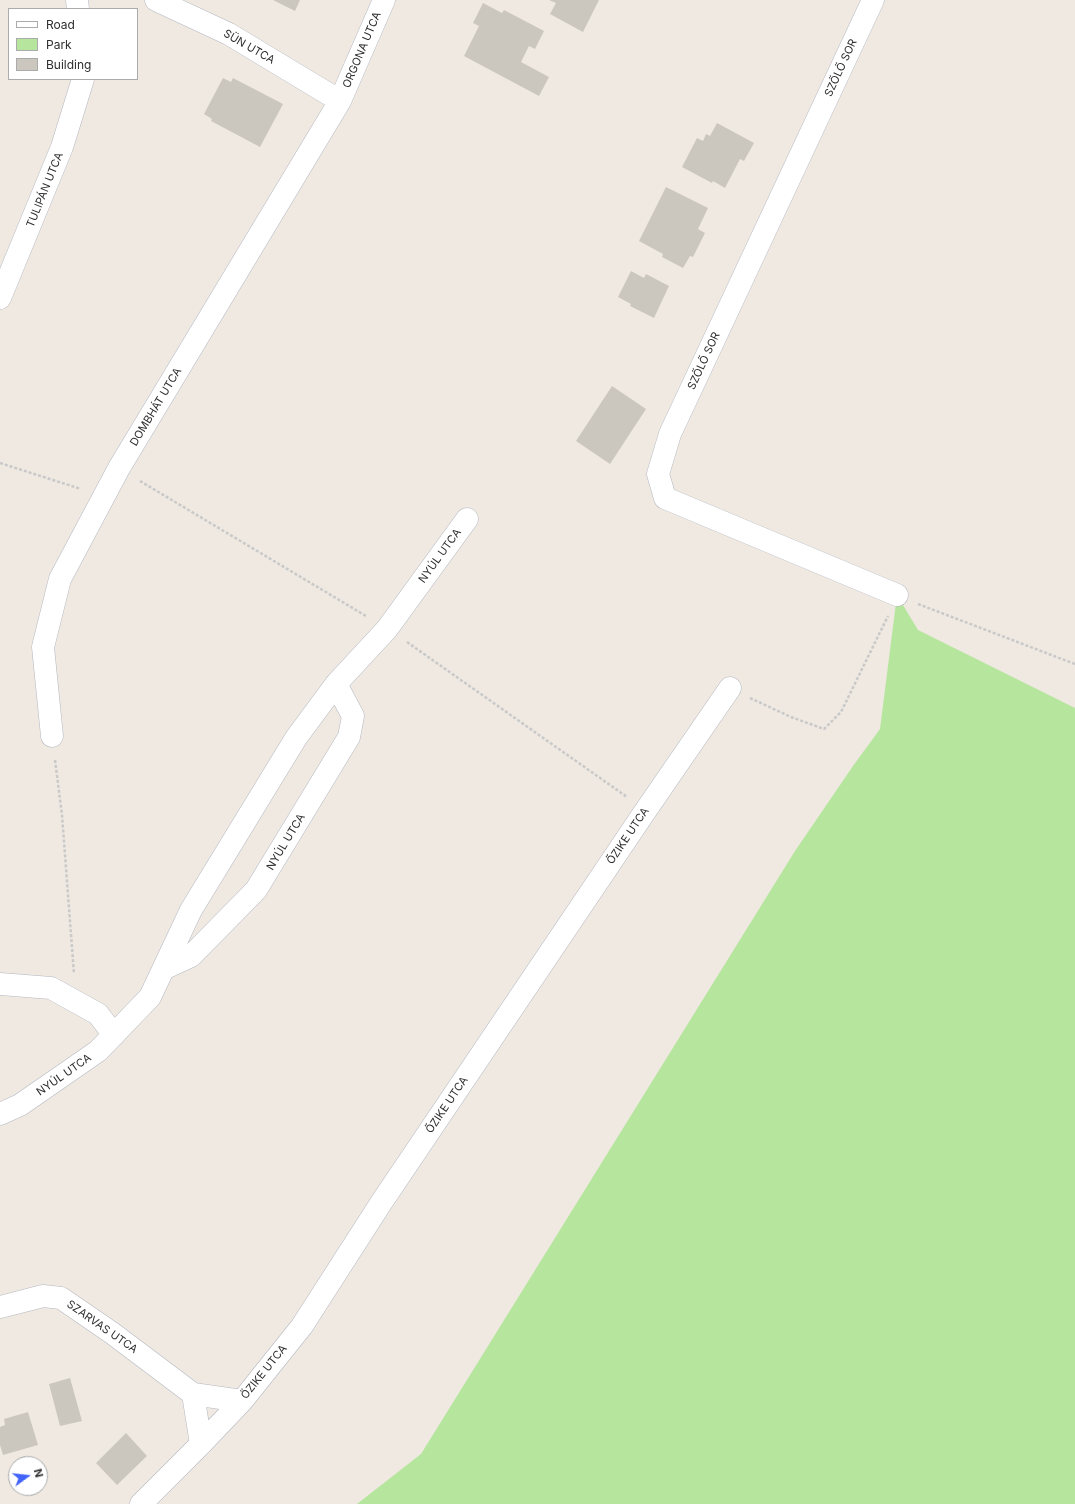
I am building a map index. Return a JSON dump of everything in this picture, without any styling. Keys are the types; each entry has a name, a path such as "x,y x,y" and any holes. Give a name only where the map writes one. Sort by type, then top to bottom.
{"street":[{"name":"SÜN UTCA","path":"156,0 229,34 340,101"},
{"name":"ORGONA UTCA","path":"340,101 384,0"},
{"name":"SZŐLŐ SOR","path":"873,0 670,434 658,474 665,498 897,595"},
{"name":"TULIPÁN UTCA","path":"0,298 62,147 83,80"},
{"name":"DOMBHÁT UTCA","path":"52,736 43,647 60,579 123,461 340,101"},
{"name":"NYÚL UTCA","path":"0,1114 20,1105 98,1051 150,997 191,910 296,738 336,684 387,629 466,519"},
{"name":"NYÚL UTCA","path":"163,969 191,956 256,890 349,737 353,716 336,684"},
{"name":"ŐZIKE UTCA","path":"141,1504 242,1401 302,1326 385,1196 730,688"},
{"path":"0,984 51,988 98,1014 114,1035"},
{"name":"SZARVAS UTCA","path":"0,1307 43,1296 61,1298 112,1333 193,1394 242,1401"},
{"path":"193,1394 201,1444"}],"path":[{"path":"0,463 104,496"},
{"path":"730,688 792,717 824,729 840,712 897,595 1075,664"},
{"path":"52,736 62,815 74,977"}],"green space":[{"path":"897,595 918,630 1075,708 1075,1504 357,1504 421,1454 795,851 880,729"}],"building":[{"path":"273,0 300,0 295,11"},
{"path":"549,0 599,0 583,32 550,14 556,3"},
{"path":"483,3 502,13 504,10 544,31 535,49 529,46 521,62 549,77 539,96 464,56 479,26 473,23"},
{"path":"223,78 231,82 233,78 283,104 260,147 211,121 212,119 204,114"},
{"path":"717,123 754,143 744,161 740,159 725,188 713,181 712,183 682,167 697,138 703,141 706,134 710,136"},
{"path":"666,187 708,208 698,229 705,233 693,257 690,256 683,268 662,257 663,254 639,241"},
{"path":"631,271 644,278 646,274 669,286 654,318 630,306 631,304 618,297"},
{"path":"612,386 646,409 610,464 576,441"},
{"path":"70,1378 82,1421 60,1426 49,1384"},
{"path":"28,1412 38,1445 3,1455 0,1445 0,1427 5,1425 4,1419"},
{"path":"126,1433 147,1456 117,1485 96,1463"}]}
